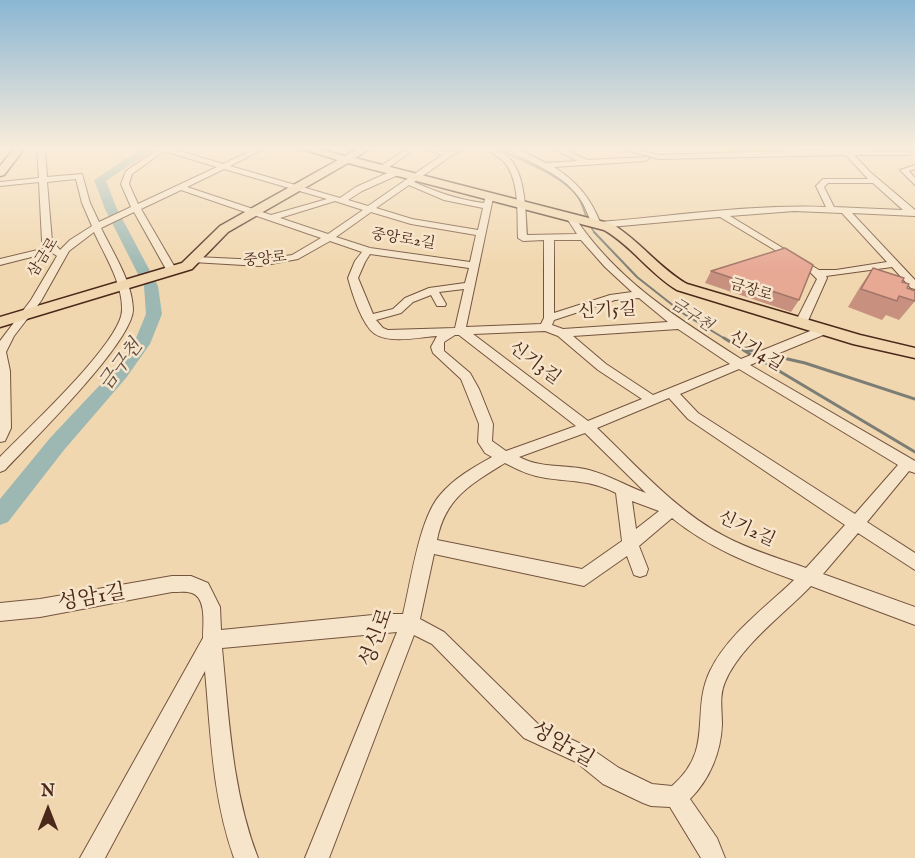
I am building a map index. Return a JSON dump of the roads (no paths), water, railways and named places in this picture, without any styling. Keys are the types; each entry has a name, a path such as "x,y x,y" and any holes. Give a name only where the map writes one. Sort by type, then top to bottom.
{"main road":[{"path":"0,322 169,273 196,260 212,238 294,189"},
{"path":"443,189 488,202 519,205 571,218"},
{"name":"금장로","path":"571,218 597,224 620,233 673,282 824,330 915,353"}],"street":[{"path":"43,189 47,241 52,249 62,255"},
{"path":"0,465 65,399 116,338 126,321 128,310 126,293 121,286 84,189"},
{"path":"127,189 133,209 169,273"},
{"path":"133,209 177,189"},
{"name":"중앙로2길","path":"187,189 368,251 416,258 450,254 475,260"},
{"path":"300,189 411,221 480,233"},
{"path":"270,218 337,200 359,189"},
{"name":"중앙로2길","path":"328,238 398,189"},
{"path":"517,189 523,238 583,237"},
{"path":"579,189 597,224 794,208 913,209"},
{"path":"821,189 831,209"},
{"path":"883,189 902,205 913,209"},
{"path":"460,330 488,202"},
{"name":"삼금로","path":"0,437 3,428 4,371 0,351 9,334 36,301 62,255 73,242 133,209"},
{"path":"844,210 915,286"},
{"path":"719,213 818,273 836,273 895,264"},
{"name":"신기4길","path":"571,218 583,237 639,295 679,325 739,364 911,465"},
{"name":"중앙로","path":"196,260 238,263 279,261 304,253 328,238"},
{"path":"549,238 549,318"},
{"path":"0,262 52,249"},
{"path":"368,251 360,261 353,278 371,318 381,332 390,334 460,330"},
{"path":"801,323 822,282 818,273"},
{"path":"371,318 397,311 409,300 433,290 470,285"},
{"path":"433,290 441,304"},
{"name":"신기5길","path":"538,328 546,326 549,318 614,297 639,295"},
{"name":"신기5길","path":"460,330 546,327 562,333 679,325"},
{"path":"460,330 440,340 437,347 439,353 466,376 486,424 485,442 504,457 546,472 586,476 623,489 630,544 640,569"},
{"name":"신기3길","path":"460,330 587,426"},
{"name":"성신로","path":"317,858 410,623 432,524 444,500 468,478 504,457 587,426 824,330"},
{"path":"562,333 602,368 651,400"},
{"path":"671,392 693,416 915,562"},
{"name":"신기2길","path":"587,426 672,509 718,541 748,555 915,616"},
{"path":"713,858 709,846 676,797 692,783 705,760 711,731 710,699 717,676 734,652 809,577 911,465"},
{"name":"신기2길","path":"623,489 672,509"},
{"path":"428,545 584,578 672,509"},
{"name":"성암1길","path":"0,612 40,608 171,584 191,584 202,589 211,607 226,789 235,828 246,858"},
{"name":"성암1길","path":"212,640 383,622 410,623 438,638 455,653 531,731 583,755 611,777 651,795 676,797"},
{"path":"92,858 212,640"}],"waterway":[{"name":"금구천","path":"0,515 57,444 120,374 142,344 154,314 151,286 111,209 103,189"},
{"name":"금구천","path":"571,189 580,201 596,234"},
{"name":"금구천","path":"594,232 637,277 684,314 727,340"},
{"name":"금구천","path":"724,338 753,356"},
{"name":"금구천","path":"744,349 761,353"},
{"path":"770,355 805,363 915,399"},
{"name":"금구천","path":"759,359 915,452"}]}
